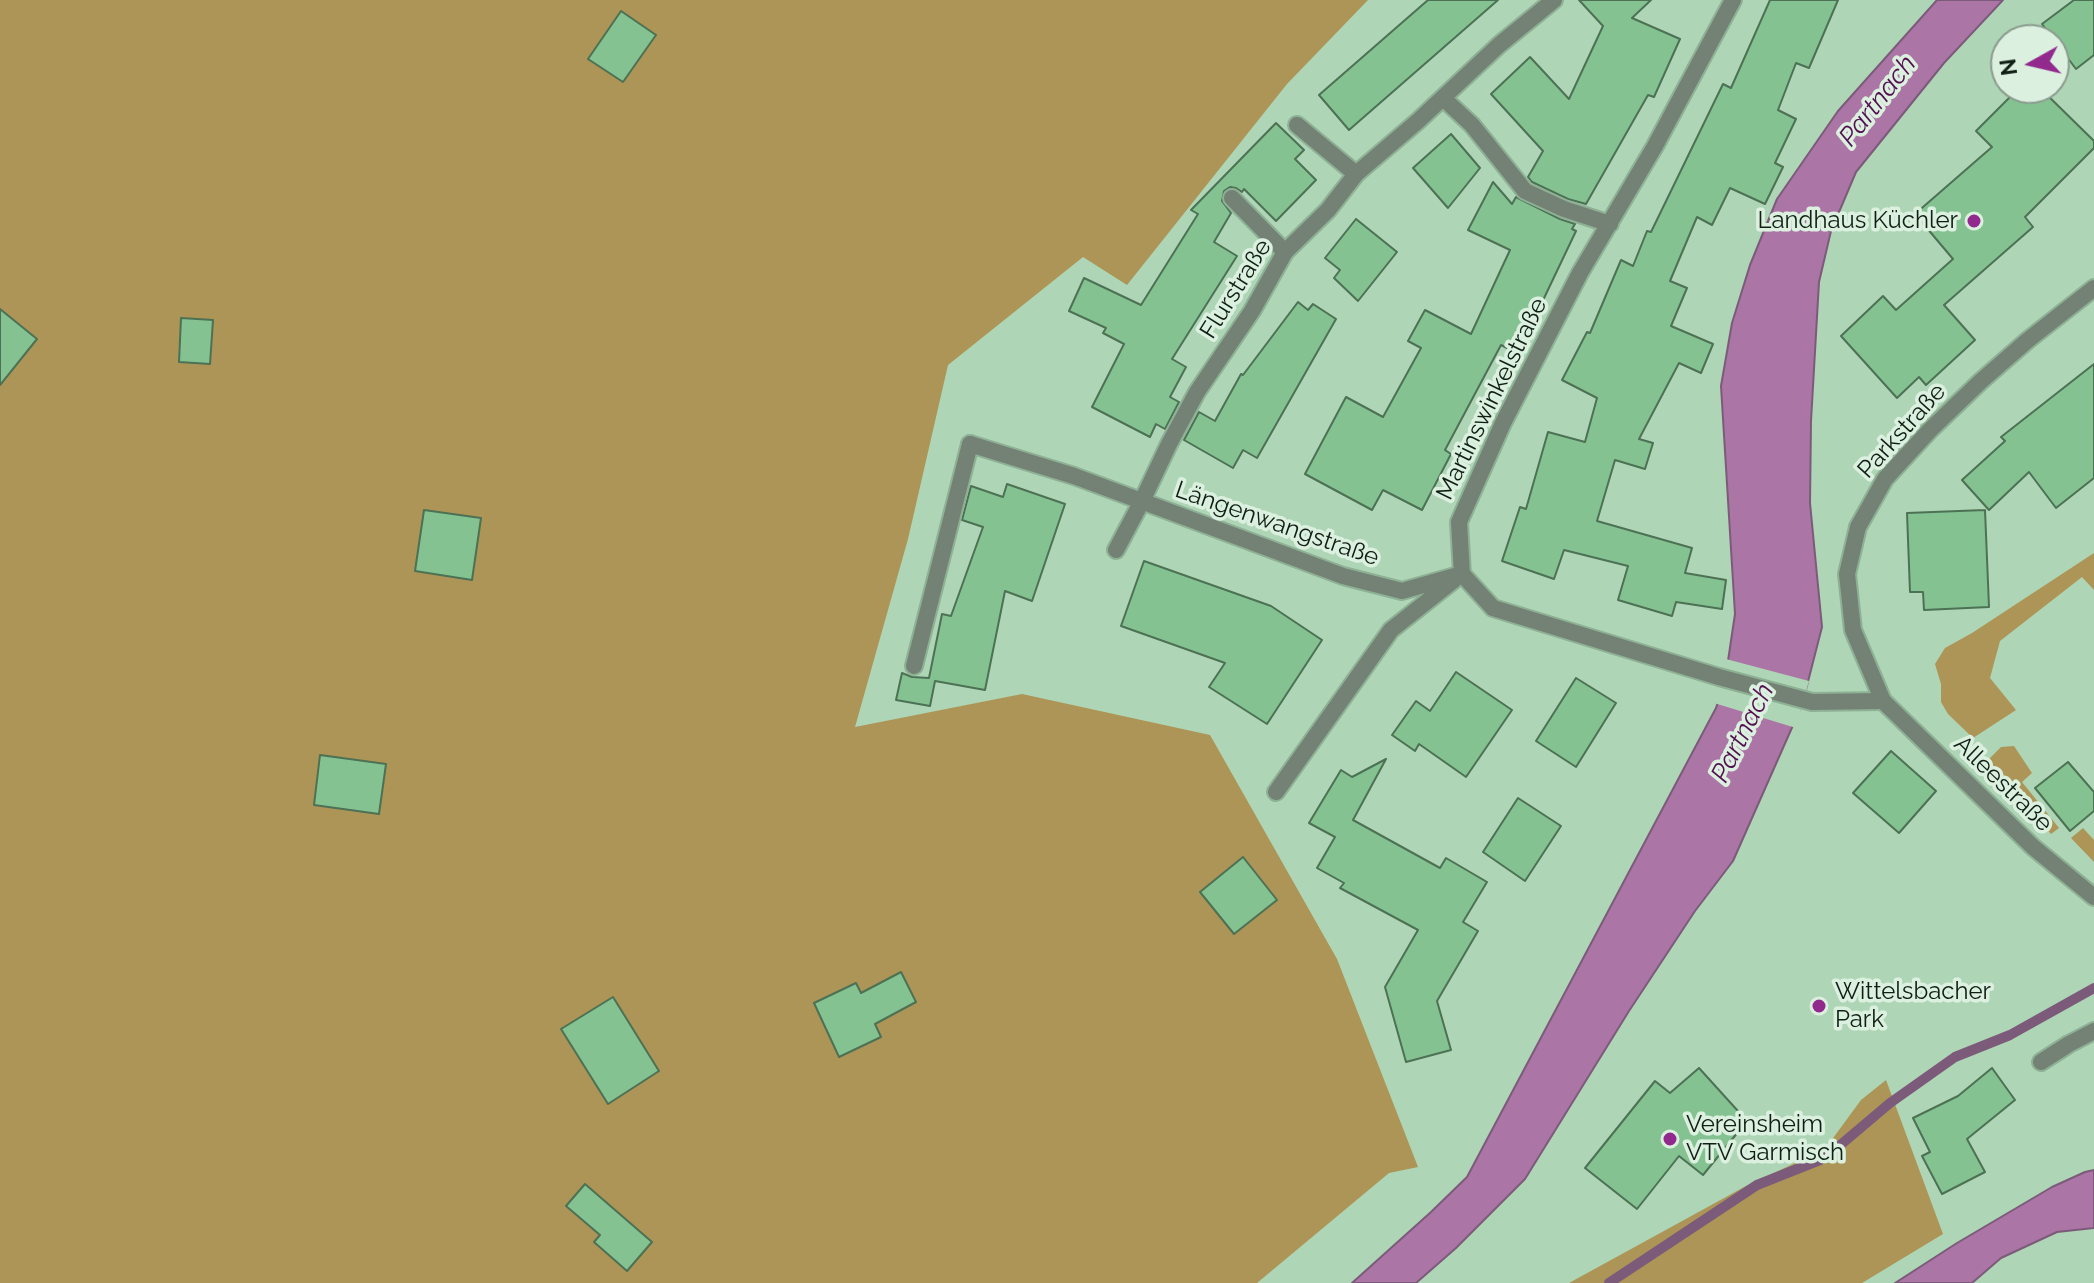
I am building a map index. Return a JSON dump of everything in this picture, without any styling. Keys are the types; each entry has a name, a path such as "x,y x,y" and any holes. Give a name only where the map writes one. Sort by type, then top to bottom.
{"street":[{"name":"Flurstraße","path":"1116,550 1197,392 1252,311 1285,252 1328,210 1356,174 1499,45 1554,0"},
{"name":"Martinswinkelstraße","path":"1462,574 1459,522 1503,423 1580,273 1655,146 1733,0"},
{"path":"1443,98 1472,125 1525,191 1564,209 1610,224"},
{"path":"1297,125 1356,174"},
{"path":"1232,198 1285,252"},
{"name":"Parkstraße","path":"1883,701 1853,630 1847,574 1858,527 1885,479 1930,430 2028,340 2094,288"},
{"name":"Längenwangstraße","path":"914,666 970,444 1074,476 1343,576 1402,591 1462,574"},
{"path":"1276,792 1391,630 1462,574 1493,608 1719,677 1812,702 1883,701"},
{"name":"Alleestraße","path":"1883,701 2033,847 2094,897"},
{"path":"2041,1062 2094,1031"}],"shaded area":[{"path":"0,0 1368,0 1287,84 1127,285 1083,257 948,365 908,539 855,727 1022,694 1210,735 1337,959 1418,1167 1389,1173 1257,1283 0,1283"},
{"path":"2094,553 2094,590 2082,577 2000,641 1990,678 2016,710 1973,738 1948,714 1941,702 1941,684 1935,664 1945,648"},
{"path":"2014,746 2032,773 2022,782 2059,828 2051,834 1987,761 2001,747"},
{"path":"2083,828 2094,840 2094,862 2071,838"},
{"path":"1886,1080 1943,1234 1862,1283 1569,1283 1746,1186 1825,1149 1861,1100"}],"water":[{"name":"Partnach","path":"1937,0 2003,0 1944,63 1856,172 1831,231 1819,282 1811,421 1810,503 1822,627 1802,705 1733,861 1695,911 1629,1011 1525,1179 1416,1283 1352,1283 1467,1177 1716,708 1725,681 1735,614 1721,386 1732,323 1750,265 1777,199 1838,111"},
{"path":"2094,1170 2094,1228 2057,1232 2001,1258 1972,1283 1895,1283 2052,1187"}],"pier":[{"path":"1726,659 1809,681 1796,728 1714,703"}],"building":[{"path":"1428,0 1498,0 1349,130 1319,95"},
{"path":"1579,0 1651,0 1632,18 1680,39 1654,97 1648,95 1586,204 1532,182 1528,177 1543,151 1491,94 1530,57 1569,99 1603,26"},
{"path":"1770,0 1838,0 1809,68 1796,63 1778,110 1796,119 1775,163 1783,167 1765,204 1730,188 1712,225 1697,217 1670,281 1687,288 1671,326 1713,344 1701,373 1679,363 1639,439 1653,443 1645,469 1615,460 1597,521 1692,548 1685,573 1726,580 1722,609 1676,602 1672,616 1618,600 1628,566 1564,550 1554,579 1502,561 1520,507 1526,509 1548,432 1585,442 1597,398 1562,380 1587,332 1590,333 1621,260 1633,266 1647,231 1651,232 1723,84 1731,88"},
{"path":"2074,0 2094,0 2094,55 2076,69 2070,61 2070,24 2042,24"},
{"path":"621,11 656,35 623,82 588,59"},
{"path":"2003,104 2056,104 2094,141 2094,148 2025,217 2033,227 1944,305 1975,340 1926,385 1919,377 1897,398 1841,336 1883,296 1896,310 1953,259 1915,214 1992,147 1976,131"},
{"path":"1276,123 1304,150 1295,159 1316,180 1276,221 1244,189 1242,192 1230,187 1224,191 1222,201 1231,213 1214,242 1237,256 1172,359 1186,367 1170,397 1179,402 1165,429 1156,424 1150,437 1092,407 1124,344 1103,333 1106,328 1069,311 1084,278 1141,305 1198,214 1191,210"},
{"path":"1451,134 1480,168 1448,208 1413,168"},
{"path":"1493,182 1512,204 1516,197 1575,224 1572,229 1576,231 1536,315 1528,312 1509,349 1501,345 1445,450 1451,454 1422,510 1383,490 1372,510 1305,474 1346,397 1383,417 1421,348 1408,341 1425,310 1471,334 1510,250 1468,230"},
{"path":"1356,219 1397,252 1358,301 1334,278 1340,270 1325,258"},
{"path":"1298,302 1308,310 1313,304 1336,319 1257,458 1243,450 1233,468 1184,440 1199,412 1215,421 1241,374"},
{"path":"0,309 37,339 0,385"},
{"path":"181,318 213,320 210,364 179,362"},
{"path":"2094,364 2094,478 2056,508 2029,472 1989,510 1962,480 2005,441 2001,437"},
{"path":"1007,484 1065,504 1032,601 1005,591 985,690 935,681 930,706 896,700 902,673 929,678 942,614 951,616 983,527 962,520 971,486 1003,497"},
{"path":"424,510 481,518 472,580 415,571"},
{"path":"1985,510 1989,607 1924,610 1923,592 1910,592 1907,513"},
{"path":"1144,561 1271,606 1322,640 1267,724 1209,687 1225,663 1121,626"},
{"path":"1456,672 1512,710 1466,777 1419,744 1415,751 1392,735 1416,701 1430,711"},
{"path":"1576,678 1616,703 1576,767 1536,741"},
{"path":"1891,751 1936,791 1899,833 1853,793"},
{"path":"320,755 386,764 379,814 314,805"},
{"path":"1386,759 1353,820 1440,868 1446,858 1487,882 1463,922 1478,931 1437,1001 1451,1050 1406,1062 1385,987 1418,930 1340,888 1344,883 1317,868 1335,837 1309,823 1341,770 1352,777"},
{"path":"2068,762 2094,792 2094,811 2070,831 2035,788"},
{"path":"1518,798 1561,826 1525,881 1483,852"},
{"path":"1243,857 1277,900 1234,934 1200,892"},
{"path":"901,972 916,1002 875,1024 881,1037 839,1057 814,1003 856,983 861,993"},
{"path":"613,997 659,1071 608,1104 561,1029"},
{"name":"Vereinsheim VTV Garmisch","path":"1699,1068 1747,1121 1703,1175 1679,1156 1637,1209 1585,1168 1655,1081 1670,1093"},
{"path":"1992,1068 2015,1100 1967,1139 1985,1172 1942,1194 1922,1156 1930,1152 1913,1118 1958,1096"},
{"path":"585,1184 652,1242 627,1271 594,1242 600,1235 566,1206"}],"waterway":[{"path":"1609,1283 1757,1185 1825,1158 1890,1103 1955,1057 2010,1035 2094,988"}],"place":[{"name":"Landhaus Küchler","path":"1974,221"},
{"name":"Wittelsbacher Park","path":"1819,1006"},
{"name":"Vereinsheim VTV Garmisch","path":"1670,1139"}]}
